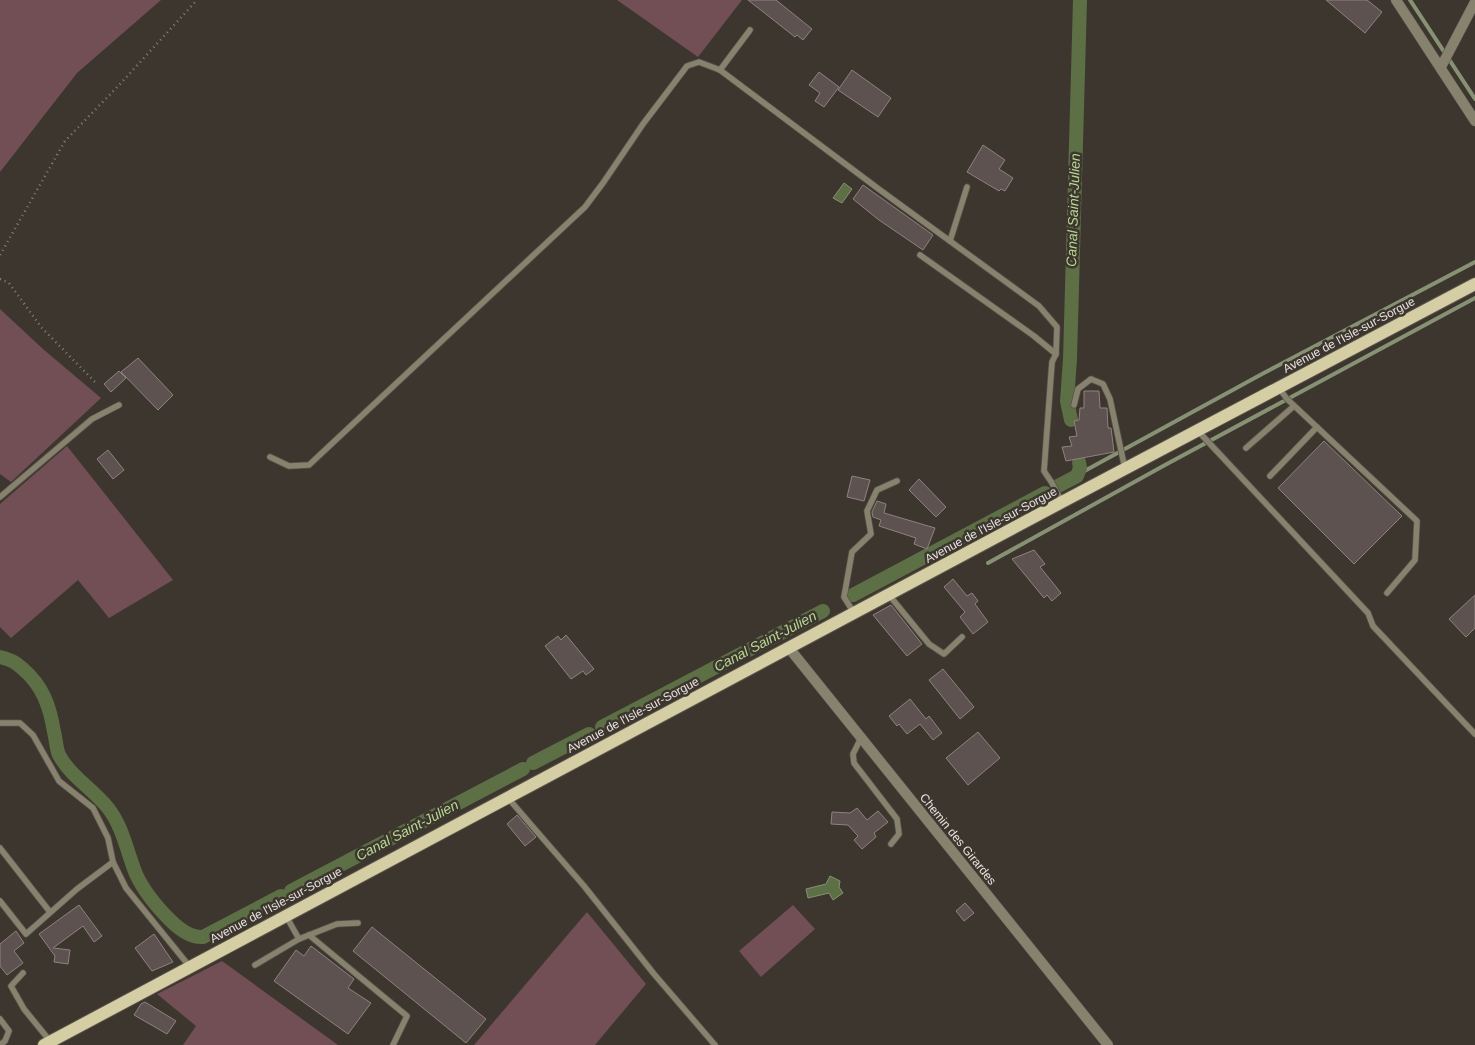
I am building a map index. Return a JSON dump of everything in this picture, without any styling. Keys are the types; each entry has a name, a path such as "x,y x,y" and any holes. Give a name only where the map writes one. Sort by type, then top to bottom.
{"main road":[{"name":"Avenue de l'Isle-sur-Sorgue","path":"47,1043 1475,284"}],"street":[{"path":"1396,0 1475,121"},
{"path":"1441,67 1475,2"},
{"name":"Chemin des Girardes","path":"789,648 1108,1045"}],"lane":[{"path":"720,70 750,30"},
{"path":"270,457 289,466 309,465 585,207 643,124 687,66 699,62 720,70 1039,306 1057,327 1056,354 1052,362 1044,471 1062,502"},
{"path":"950,241 967,187"},
{"path":"920,255 1034,336 1056,354"},
{"path":"1074,405 1078,388 1091,379 1103,384 1110,399 1125,470"},
{"path":"1279,388 1294,406 1417,521 1415,560 1387,593"},
{"path":"0,497 92,419 119,405"},
{"path":"1246,448 1294,406"},
{"path":"1270,476 1317,427"},
{"path":"1198,431 1368,613 1373,626 1475,734"},
{"path":"854,614 844,597 852,552 871,534 867,511 877,490 897,481"},
{"path":"889,595 929,644 944,654 962,637"},
{"path":"0,723 20,723 33,735 59,781 93,808 108,838 113,862 126,888 190,967"},
{"path":"862,738 853,754 854,763 897,819 899,834 891,844"},
{"path":"508,798 584,886 654,974 715,1045"},
{"path":"0,848 50,912"},
{"path":"0,901 26,934 77,889 113,862"},
{"path":"286,916 299,938"},
{"path":"255,965 299,938 337,924 358,923"},
{"path":"309,935 407,1016 393,1045"},
{"path":"23,974 11,986 47,1043"},
{"path":"0,1019 9,1031 5,1041 0,1044"}],"path":[{"path":"0,255 65,140 121,83 197,0"},
{"path":"0,279 9,283 41,327 96,383"}],"shaded area":[{"path":"0,0 161,0 77,73 0,172"},
{"path":"617,0 742,0 698,57"},
{"path":"844,183 852,189 842,203 833,198"},
{"path":"0,309 43,349 101,398 11,482 0,474"},
{"path":"67,446 173,580 109,618 78,580 11,638 0,627 0,504"},
{"path":"830,876 840,881 839,887 843,893 833,900 829,893 808,898 806,889 826,884"},
{"path":"793,905 815,929 761,977 739,951"},
{"path":"587,912 646,984 595,1045 474,1045"},
{"path":"222,961 338,1045 183,1045 196,1026 157,994"}],"building":[{"path":"748,0 776,0 812,29 803,40 797,35 795,37"},
{"path":"1326,0 1367,0 1382,12 1365,33"},
{"path":"852,70 891,98 878,117 838,90"},
{"path":"819,72 839,87 824,107 815,101 820,93 809,85"},
{"path":"983,145 1005,160 999,169 1013,178 1005,191 1001,189 999,191 967,172"},
{"path":"863,185 933,235 923,250 879,220 853,199"},
{"path":"138,358 173,395 158,410 121,372"},
{"path":"119,371 126,378 111,392 104,384"},
{"path":"1084,391 1099,391 1100,408 1107,408 1108,428 1111,428 1114,452 1066,461 1062,447 1072,446 1069,437 1077,436 1074,421 1079,420 1080,408 1084,408"},
{"path":"1324,441 1402,516 1354,564 1278,488"},
{"path":"108,450 124,470 113,479 97,459"},
{"path":"852,476 870,480 864,501 847,497"},
{"path":"919,479 946,507 936,517 909,490"},
{"path":"877,501 886,504 884,513 935,528 927,549 914,544 916,538 879,526 881,520 873,517 872,512"},
{"path":"1034,550 1045,564 1040,567 1061,593 1052,601 1047,595 1044,598 1012,559"},
{"path":"953,579 967,596 972,593 978,601 975,604 988,622 973,634 960,617 965,612 944,587"},
{"path":"1475,595 1475,628 1466,637 1449,619"},
{"path":"891,605 922,644 907,656 873,615"},
{"path":"566,635 594,669 586,675 583,671 571,679 545,646 558,636 561,640"},
{"path":"943,669 974,707 960,719 929,680"},
{"path":"910,699 926,719 929,716 942,733 933,740 920,724 907,734 889,716"},
{"path":"978,732 1000,758 968,785 946,758"},
{"path":"857,808 867,820 878,811 888,822 874,833 876,837 862,849 854,840 858,836 848,825 831,824 832,812 850,813"},
{"path":"517,815 536,837 525,846 507,824"},
{"path":"965,903 974,913 964,921 956,911"},
{"path":"79,905 102,936 94,942 83,926 53,948 70,950 68,964 54,962 55,956 39,934"},
{"path":"372,927 486,1019 466,1043 353,951"},
{"path":"16,931 24,943 14,951 23,963 7,975 0,966 0,944"},
{"path":"154,934 173,962 152,971 135,948"},
{"path":"311,946 354,979 348,988 371,1003 348,1034 274,981 296,950 304,956"},
{"path":"145,1002 176,1021 167,1034 134,1015 141,1004"}],"waterway":[{"name":"Canal Saint-Julien","path":"1071,420 1067,401 1070,359 1080,0"},
{"path":"1410,0 1475,99"},
{"path":"1079,474 1262,374 1475,262"},
{"path":"988,563 1475,298"},
{"name":"Canal Saint-Julien","path":"1058,486 1077,476 1080,468 1079,462"},
{"name":"Canal Saint-Julien","path":"853,595 1045,493"},
{"name":"Canal Saint-Julien","path":"602,727 823,611"},
{"name":"Canal Saint-Julien","path":"0,657 15,663 36,682 50,714 59,755 70,770 102,801 113,815 143,887 177,927 189,934 203,937 281,896"},
{"name":"Canal Saint-Julien","path":"533,763 589,734"},
{"name":"Canal Saint-Julien","path":"291,891 523,769"}]}
